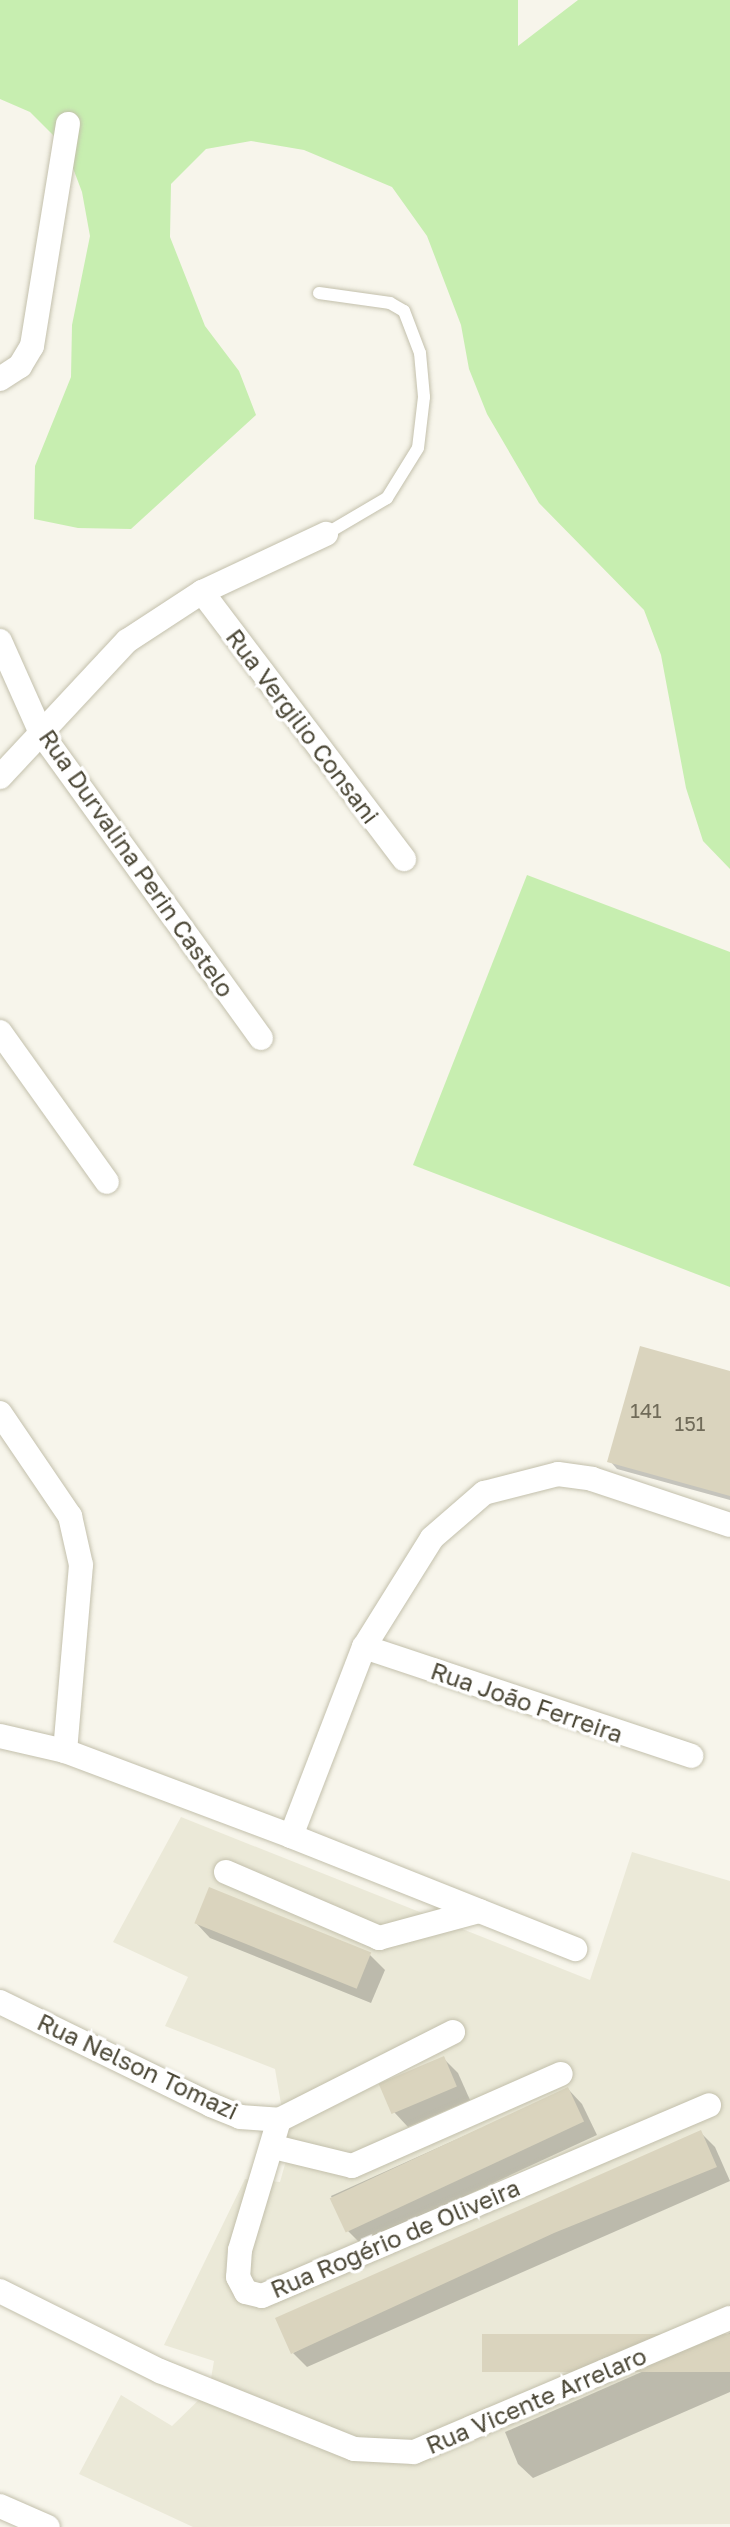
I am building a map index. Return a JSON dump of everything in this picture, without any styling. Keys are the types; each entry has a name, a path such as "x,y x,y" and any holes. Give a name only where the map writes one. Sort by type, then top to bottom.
{"street":[{"path":"0,379 20,366 32,346 68,124"},
{"path":"0,777 127,641 202,592 326,534"},
{"name":"Rua Vergilio Consani","path":"202,592 404,859"},
{"name":"Rua Durvalina Perin Castelo","path":"0,641 41,733 261,1038"},
{"path":"0,1032 107,1182"},
{"path":"0,1413 70,1516 81,1565 65,1751"},
{"path":"291,1836 364,1647 432,1538 484,1493 517,1482 558,1474 592,1479 730,1525"},
{"name":"Rua João Ferreira","path":"364,1647 691,1756"},
{"path":"0,1736 65,1751 291,1836 575,1949"},
{"path":"226,1872 379,1938 392,1939 479,1911"},
{"name":"Rua Nelson Tomazi","path":"0,2002 211,2105 240,2117 279,2120"},
{"path":"279,2120 453,2032"},
{"path":"274,2147 352,2166 561,2074"},
{"name":"Rua Rogério de Oliveira","path":"279,2120 274,2147 240,2250 238,2277 246,2292 262,2296 709,2105"},
{"name":"Rua Vicente Arrelaro","path":"0,2291 160,2371 354,2449 414,2452 730,2318"},
{"path":"0,2506 48,2527"}],"lane":[{"path":"319,293 390,303 404,311 420,353 424,397 418,448 387,498 326,534"}],"shaded area":[{"path":"181,1817 590,1980 632,1852 730,1881 730,2524 193,2527 79,2474 121,2395 172,2426 209,2390 214,2361 164,2345 245,2179 280,2182 289,2150 275,2069 165,2026 188,1977 113,1942"}],"green space":[{"path":"0,0 518,0 518,46 578,0 730,0 730,869 703,841 686,788 661,655 644,610 539,503 487,414 469,369 461,325 427,236 392,187 304,150 251,141 206,149 171,184 170,237 205,326 239,371 256,415 131,529 78,528 34,519 35,466 71,377 72,325 90,236 82,192 65,147 30,112 0,99"},
{"path":"527,875 730,952 730,1287 413,1165"}],"building":[{"path":"640,1346 730,1371 730,1496 607,1462"},
{"path":"209,1887 371,1953 357,1989 194,1923"},
{"path":"444,2056 457,2086 392,2114 379,2084"},
{"path":"568,2087 584,2121 346,2233 330,2198"},
{"path":"701,2130 717,2167 554,2233 291,2354 275,2318"},
{"path":"482,2334 730,2334 730,2372 482,2372"}]}
